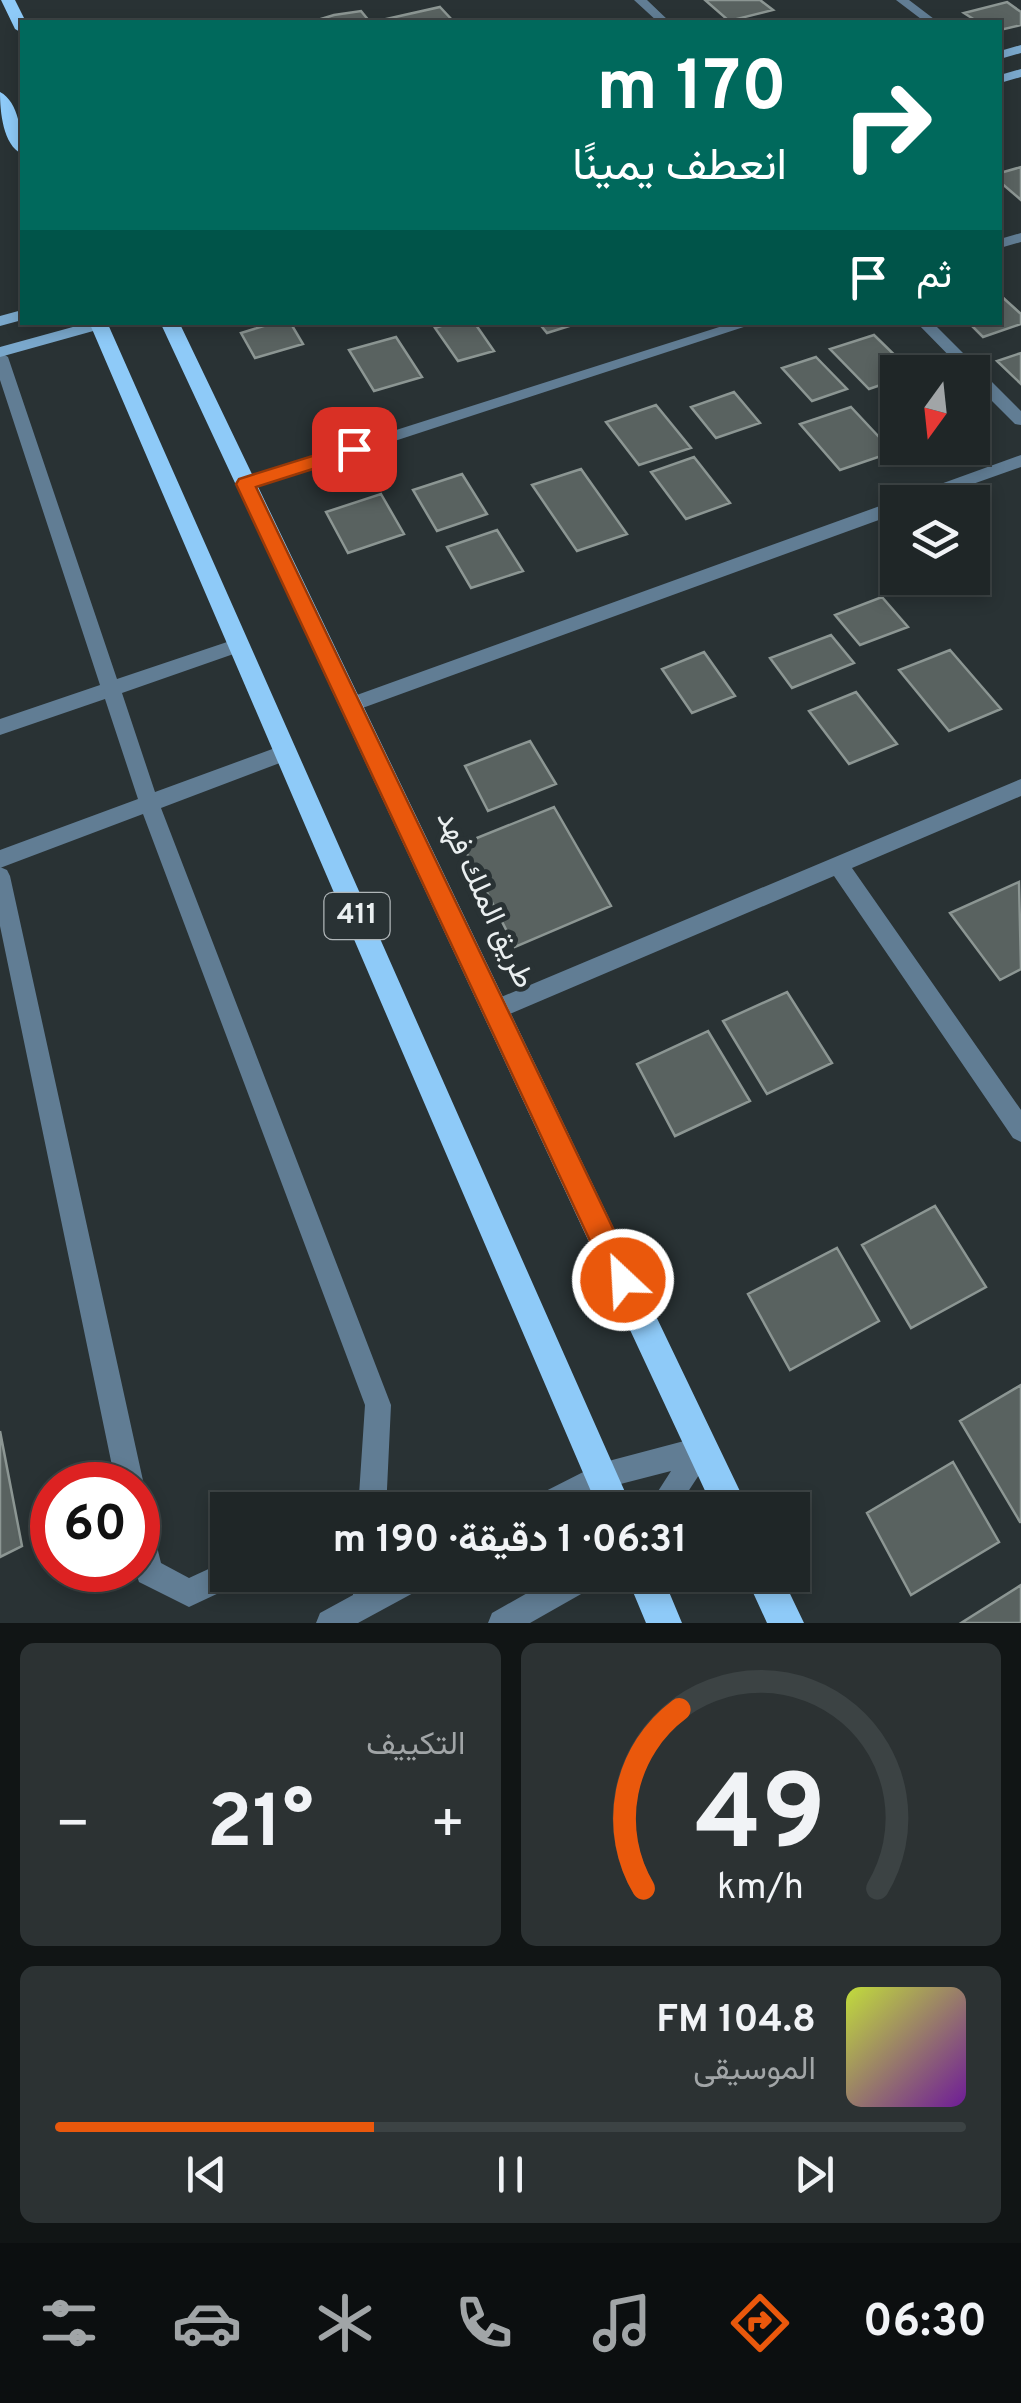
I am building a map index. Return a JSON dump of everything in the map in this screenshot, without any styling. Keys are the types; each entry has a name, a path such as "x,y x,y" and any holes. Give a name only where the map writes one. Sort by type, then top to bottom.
{"main road":[{"path":"8,0 20,25"},
{"path":"0,97 20,144"},
{"name":"411","path":"99,325 608,1492"},
{"name":"طريق الملك فهد","path":"169,325 724,1492"},
{"path":"651,1592 664,1623"},
{"path":"771,1592 786,1623"}],"street":[{"path":"640,0 662,20"},
{"path":"902,0 929,20"},
{"path":"96,325 0,354 149,803 378,1405 370,1492"},
{"path":"245,484 743,325"},
{"path":"926,325 1021,420"},
{"path":"954,485 1021,461"},
{"path":"350,705 880,513"},
{"path":"0,728 238,644"},
{"path":"0,858 286,752"},
{"path":"495,1010 1021,787"},
{"path":"838,864 1021,1130"},
{"path":"0,876 125,1462"},
{"path":"571,1492 601,1476 704,1449"},
{"path":"673,1492 704,1449"},
{"path":"160,1578 189,1593 210,1583"},
{"path":"330,1623 365,1592"},
{"path":"502,1623 557,1592"}],"building":[{"path":"705,0 760,0 773,10 733,20"},
{"path":"1007,2 1021,12 1021,25 1002,30 1002,20 975,20 964,13"},
{"path":"440,7 452,20 382,20"},
{"path":"361,11 368,20 318,20"},
{"path":"1021,167 1021,200 1002,184 1002,172"},
{"path":"1002,297 1021,314 1021,324 983,337 971,325 1002,325"},
{"path":"267,325 292,325 303,344 255,358 241,333"},
{"path":"476,325 494,351 458,361 435,328"},
{"path":"540,325 572,325 547,333"},
{"path":"874,335 895,355 880,355 880,385 869,389 830,349"},
{"path":"396,337 422,377 374,391 349,350"},
{"path":"1021,353 1021,384 997,361"},
{"path":"816,357 847,389 812,401 782,368"},
{"path":"734,392 760,423 716,438 691,407"},
{"path":"656,405 691,448 639,465 606,422"},
{"path":"851,407 880,438 880,456 840,470 800,424"},
{"path":"694,457 730,503 686,519 651,472"},
{"path":"581,469 627,534 577,551 532,485"},
{"path":"462,474 487,514 437,531 413,490"},
{"path":"381,494 404,534 348,553 326,512"},
{"path":"497,530 523,571 471,588 447,547"},
{"path":"882,597 908,627 860,645 835,615"},
{"path":"831,635 854,663 792,688 770,658"},
{"path":"950,650 1001,709 949,731 899,670"},
{"path":"704,652 735,696 692,713 662,669"},
{"path":"856,692 897,744 849,764 809,711"},
{"path":"530,741 556,784 488,811 465,766"},
{"path":"554,807 611,906 515,947 462,844"},
{"path":"1019,882 1021,969 1000,980 950,913"},
{"path":"787,992 832,1063 767,1094 723,1021"},
{"path":"708,1031 750,1101 675,1136 637,1064"},
{"path":"935,1206 986,1287 911,1328 862,1245"},
{"path":"837,1248 879,1321 790,1370 748,1294"},
{"path":"1021,1385 1021,1522 1020,1522 960,1421"},
{"path":"0,1431 22,1546 0,1557"},
{"path":"953,1462 999,1542 911,1595 867,1513"},
{"path":"1021,1585 1021,1623 961,1623"}],"route":[{"path":"354,449 245,484 623,1280"}]}
